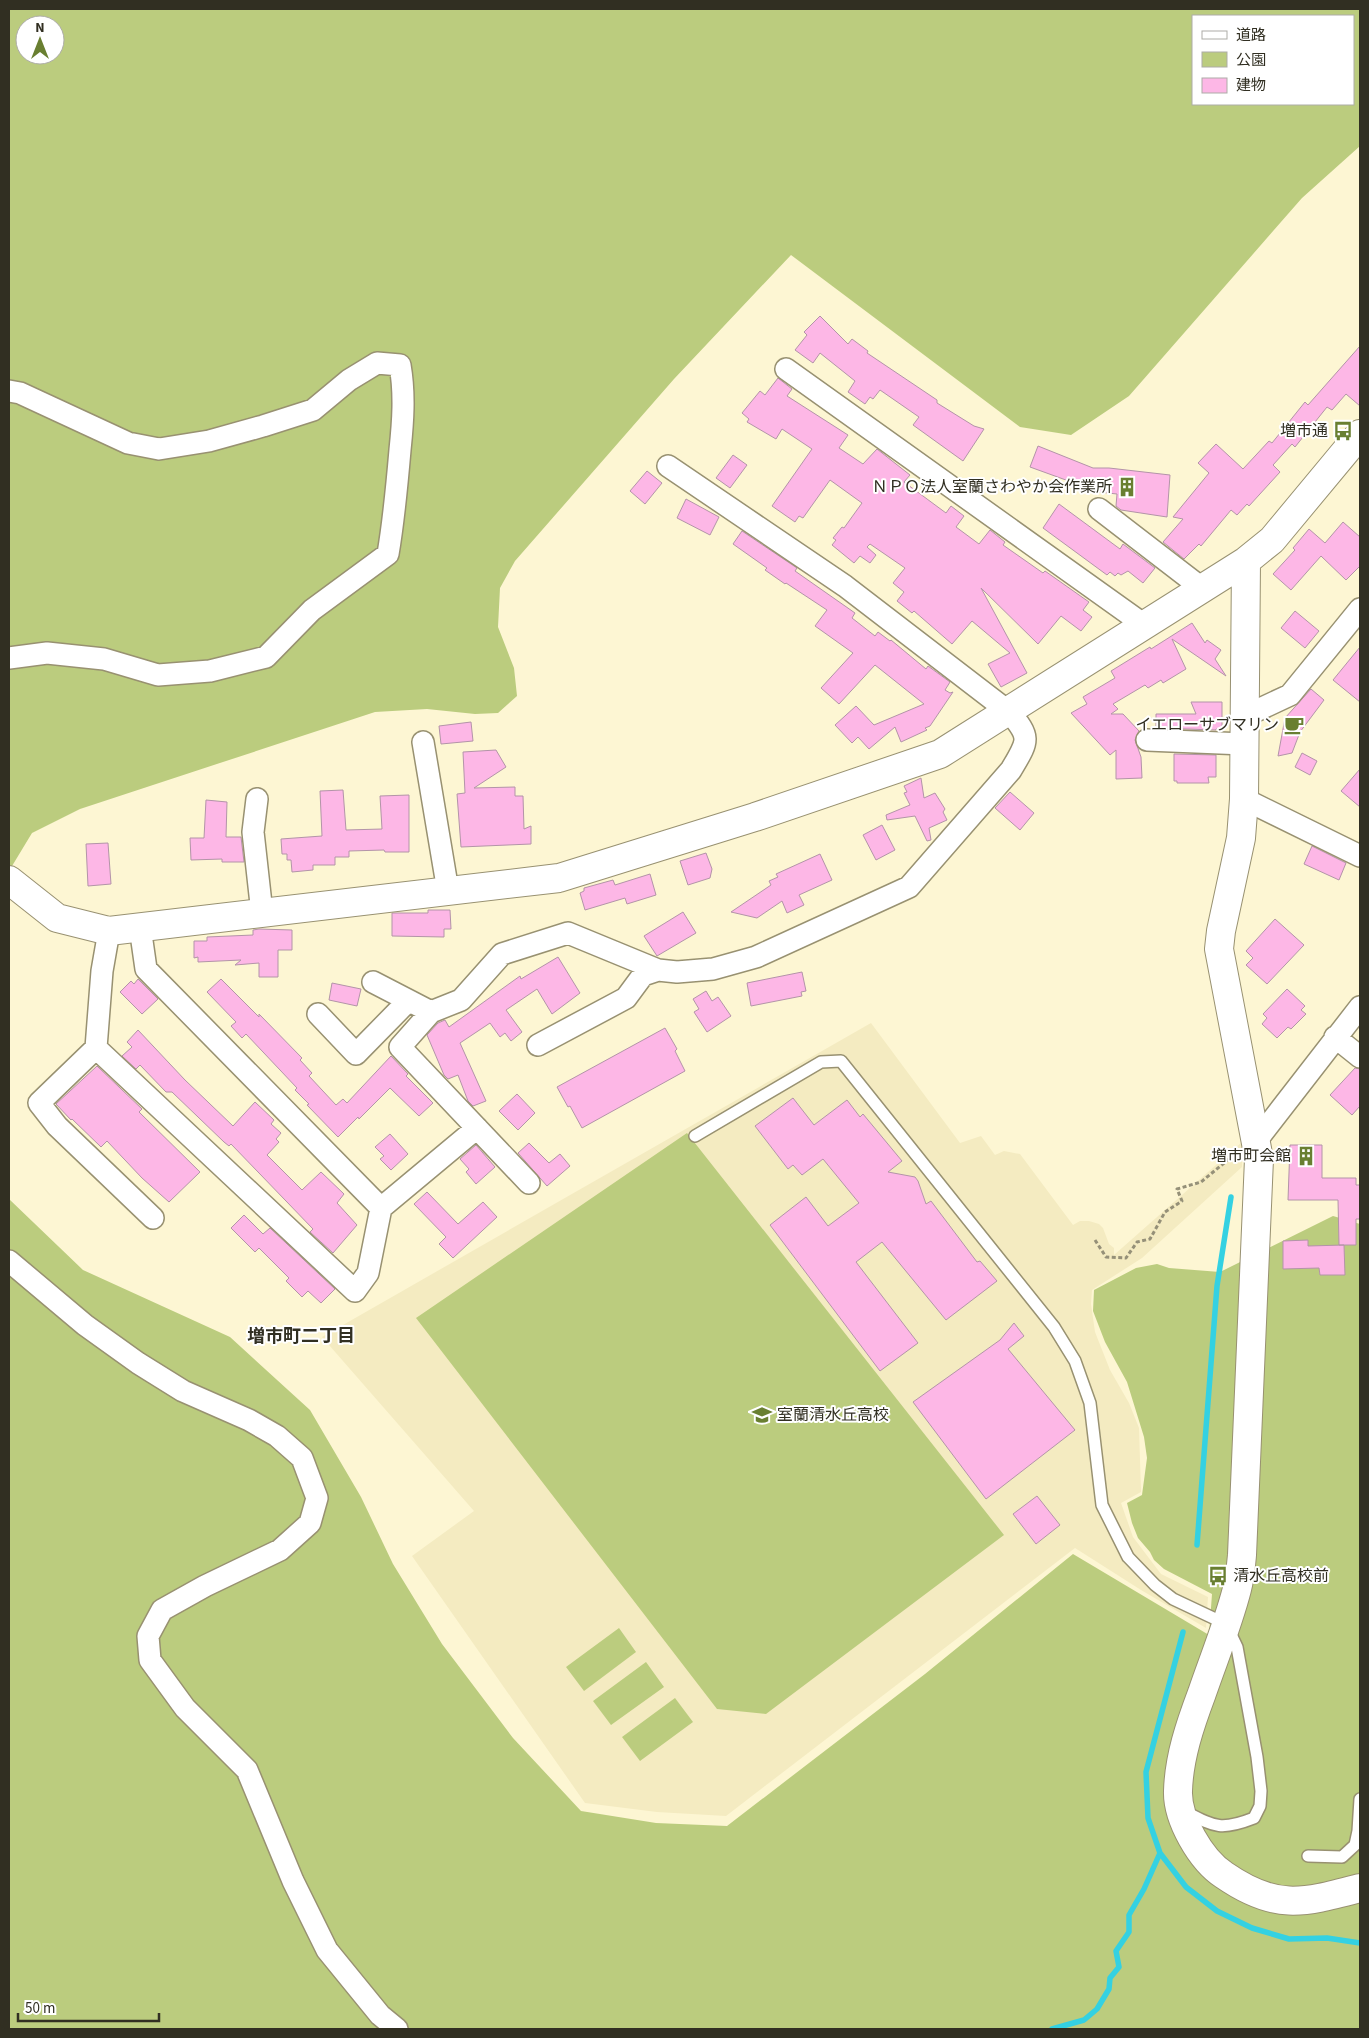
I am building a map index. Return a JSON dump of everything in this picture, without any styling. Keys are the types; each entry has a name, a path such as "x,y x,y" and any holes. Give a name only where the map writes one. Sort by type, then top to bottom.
{"street":[{"path":"9,391 20,394 128,443 159,449 208,441 313,410 349,380 377,363 400,365 404,384 404,408 396,508 388,554 312,610 266,657 210,671 158,675 104,659 47,653 9,658"},
{"path":"786,369 1143,624"},
{"path":"9,880 57,918 109,931 559,878 754,817 940,754 1009,712 1143,624 1246,561 1272,540 1360,434"},
{"path":"529,1183 400,1047 431,1012 461,1000 502,954 568,933 658,970 677,972 713,969 756,958 909,887 1011,770 1024,749 1026,735 1023,728 1009,712 845,586 668,466"},
{"path":"1099,509 1203,589"},
{"path":"1246,561 1244,799 1241,838 1218,949 1259,1159 1242,1555 1238,1587 1184,1742 1178,1793 1185,1826 1198,1848 1218,1871 1256,1894 1284,1901 1297,1901 1320,1899 1360,1888"},
{"path":"1245,716 1290,695 1360,609"},
{"path":"1146,740 1244,744"},
{"path":"423,742 448,891"},
{"path":"258,799 253,832 262,912"},
{"path":"1244,799 1360,856"},
{"path":"140,927 146,969 381,1208"},
{"path":"109,931 102,971 96,1048 39,1103 57,1126 153,1218"},
{"path":"538,1045 626,998 643,975 658,970"},
{"path":"373,982 431,1012"},
{"path":"318,1014 356,1054 408,1001"},
{"path":"1256,1140 1360,1007"},
{"path":"1335,1037 1360,1057"},
{"path":"96,1048 355,1291 368,1273 381,1208 477,1128"},
{"path":"9,1260 86,1325 138,1363 183,1391 249,1420 277,1436 302,1458 317,1498 310,1523 280,1550 205,1586 162,1610 148,1636 150,1660 184,1708 247,1770 293,1881 327,1950 380,2015 397,2029"}],"lane":[{"path":"695,1136 821,1062 842,1061 1054,1327 1075,1361 1090,1403 1102,1504 1128,1557 1155,1585 1173,1599 1226,1624 1237,1647 1257,1757 1261,1791 1260,1806 1254,1818 1236,1825 1218,1827 1182,1810"},
{"path":"1308,1856 1342,1856 1355,1845 1360,1799"}],"path":[{"path":"1095,1240 1106,1257 1126,1258 1138,1242 1150,1240 1165,1212 1182,1201 1177,1189 1201,1182 1225,1161 1256,1140"}],"shaded area":[{"name":"室蘭清水丘高校","path":"871,1023 960,1143 981,1136 995,1155 1004,1151 1020,1154 1073,1225 1080,1221 1089,1221 1099,1224 1103,1228 1109,1244 1114,1248 1114,1255 1242,1142 1242,1167 1142,1258 1092,1290 1091,1304 1095,1332 1110,1370 1129,1403 1139,1428 1141,1492 1121,1503 1133,1537 1161,1574 1208,1597 1206,1628 1075,1548 726,1816 657,1812 585,1803 412,1556 474,1511 322,1337"}],"green space":[{"path":"9,9 1360,9 1360,146 1302,198 1129,396 1071,435 1020,427 791,255 674,379 515,561 500,588 498,627 514,668 517,696 498,713 475,714 427,709 375,712 80,809 32,833 9,871"},
{"path":"687,1133 1004,1535 766,1714 717,1709 416,1318"},
{"path":"9,1199 83,1270 230,1337 310,1410 361,1497 393,1564 442,1644 513,1738 581,1811 656,1823 727,1826 925,1674 1073,1554 1209,1635 1212,1594 1164,1569 1154,1560 1138,1538 1132,1523 1127,1503 1142,1495 1147,1458 1144,1437 1127,1382 1105,1342 1093,1311 1094,1290 1136,1268 1157,1264 1169,1268 1220,1272 1333,1216 1360,1224 1360,2029 9,2029"},
{"path":"619,1628 636,1652 584,1691 566,1667"},
{"path":"646,1662 664,1687 611,1725 593,1701"},
{"path":"675,1698 693,1722 640,1761 622,1737"}],"building":[{"path":"820,316 848,344 852,339 868,351 867,353 937,400 937,403 974,426 984,429 963,461 913,425 919,417 880,390 873,399 870,397 865,404 848,392 855,381 820,353 813,363 795,350 807,335 804,332"},
{"path":"1360,346 1360,406 1346,394 1332,410 1327,407 1295,447 1292,444 1273,465 1280,472 1249,506 1247,504 1237,515 1231,510 1201,546 1199,544 1184,559 1163,542 1183,519 1173,517 1209,473 1198,463 1216,444 1243,469 1269,441 1272,443 1305,402 1308,405"},
{"path":"778,378 792,389 787,396 848,435 839,448 863,464 877,449 910,475 904,482 946,513 951,506 964,516 956,527 979,544 990,530 1005,542 1003,545 1043,573 1045,571 1089,602 1083,610 1092,617 1081,631 1061,616 1038,644 981,588 1027,673 1001,687 988,664 1010,653 972,621 952,644 914,611 912,613 897,601 904,592 893,583 905,568 870,544 867,547 876,555 870,563 860,556 854,563 832,545 836,540 833,538 842,527 844,528 862,503 830,480 803,518 799,516 795,522 772,506 812,449 782,429 776,439 747,422 749,419 742,413 760,391 765,395"},
{"name":"ＮＰＯ法人室蘭さわやか会作業所","path":"1038,446 1093,468 1170,475 1167,517 1121,510 1116,506 1117,494 1099,492 1030,467"},
{"path":"733,455 747,465 730,488 716,478"},
{"path":"647,471 662,483 645,504 630,491"},
{"path":"686,499 719,517 710,535 677,518"},
{"path":"1059,504 1120,549 1123,544 1155,568 1143,583 1128,571 1121,575 1118,573 1115,576 1110,572 1107,575 1043,528"},
{"path":"1343,522 1360,537 1360,566 1346,580 1321,556 1291,590 1273,574 1295,550 1293,548 1309,529 1325,543"},
{"path":"742,531 797,568 795,571 855,613 852,618 875,636 878,632 891,640 926,669 928,666 950,682 945,690 950,693 953,692 930,726 925,728 927,730 901,742 895,727 869,749 858,737 852,743 835,725 856,706 874,725 924,704 875,665 839,704 821,688 853,653 815,626 827,610 765,570 767,568 733,544"},
{"path":"1295,611 1319,631 1305,648 1281,628"},
{"path":"1192,623 1205,643 1207,640 1221,650 1215,659 1226,676 1172,639 1186,669 1163,683 1161,680 1148,688 1145,685 1113,704 1118,709 1111,714 1123,714 1139,731 1135,740 1141,757 1142,778 1116,779 1116,750 1110,755 1071,713 1087,704 1083,697 1115,678 1111,671"},
{"path":"1360,647 1360,702 1333,680"},
{"name":"イエローサブマリン","path":"1311,689 1324,700 1300,732 1292,753 1278,756 1285,718"},
{"path":"1191,702 1222,702 1222,729 1156,728 1156,714 1196,714"},
{"path":"471,722 473,741 441,744 439,726"},
{"path":"496,750 506,767 474,788 515,787 515,796 523,796 524,829 531,826 531,844 461,847 457,794 465,793 463,752"},
{"path":"1302,753 1317,761 1310,775 1295,767"},
{"path":"1174,754 1216,755 1216,777 1208,777 1209,783 1177,783 1177,781 1174,781"},
{"path":"1360,769 1360,807 1341,791"},
{"path":"921,778 924,798 935,793 945,809 943,812 947,820 929,828 931,840 927,841 915,816 887,820 886,815 910,805 904,793 907,792 904,786"},
{"path":"343,790 346,830 382,829 380,796 409,795 409,852 385,852 384,850 349,851 349,857 335,857 335,865 313,865 313,870 292,872 291,860 287,860 287,854 282,854 281,839 322,836 320,791"},
{"path":"1010,792 1034,813 1020,830 995,808"},
{"path":"206,800 227,802 226,837 241,837 244,862 222,862 222,859 191,860 190,838 204,838"},
{"path":"882,825 895,850 876,860 863,835"},
{"path":"108,843 111,884 88,886 86,844"},
{"path":"1312,846 1346,863 1339,880 1304,864"},
{"path":"706,853 712,869 710,878 688,885 680,861"},
{"path":"820,854 832,880 799,895 804,905 787,913 782,901 757,918 731,912 771,885 769,881 778,877 776,874"},
{"path":"650,874 656,895 627,904 625,898 585,910 580,893 584,891 584,888 613,880 615,885"},
{"path":"428,910 450,910 451,929 444,929 444,937 392,936 392,913 428,913"},
{"path":"683,912 696,933 657,956 644,936"},
{"path":"1275,919 1304,945 1267,984 1246,965 1253,958 1246,951"},
{"path":"253,930 292,930 292,950 278,950 278,977 259,977 259,963 235,965 241,960 198,962 198,957 194,958 194,941 207,941 207,937 253,935"},
{"path":"558,957 580,993 552,1014 537,989 506,1010 522,1032 511,1041 505,1033 500,1037 490,1023 460,1043 486,1101 473,1106 468,1101 458,1075 448,1079 444,1075 427,1035 438,1023 445,1020 449,1027 520,976 521,979"},
{"path":"802,972 806,991 801,992 802,996 751,1006 747,983"},
{"path":"138,979 158,999 142,1014 120,992 131,981 134,984"},
{"path":"221,979 302,1058 300,1060 312,1073 309,1076 336,1105 343,1099 347,1103 391,1056 408,1074 406,1076 433,1103 419,1116 390,1088 338,1137 307,1105 309,1104 295,1090 297,1088 246,1034 242,1038 231,1026 236,1022 207,992"},
{"path":"332,983 361,989 357,1006 329,1000"},
{"path":"1287,989 1305,1006 1301,1010 1306,1014 1291,1029 1288,1027 1277,1038 1262,1024 1267,1018 1263,1014"},
{"path":"706,991 712,1001 718,997 731,1016 707,1032 694,1012 699,1009 693,999"},
{"path":"665,1028 677,1049 675,1051 685,1071 582,1128 557,1087"},
{"path":"138,1030 185,1080 233,1126 255,1102 274,1120 271,1124 281,1133 276,1139 279,1142 267,1155 302,1190 321,1172 344,1194 337,1203 357,1225 333,1253 310,1232 313,1229 231,1144 229,1146 224,1142 172,1092 166,1092 140,1065 136,1069 122,1056 132,1047 127,1042"},
{"path":"97,1066 142,1109 139,1112 200,1172 169,1202 142,1178 107,1141 101,1147 56,1104"},
{"path":"1355,1068 1360,1069 1360,1106 1352,1115 1330,1095"},
{"path":"517,1094 535,1113 518,1130 499,1111"},
{"path":"793,1098 814,1125 847,1100 860,1117 863,1114 902,1161 888,1172 915,1177 926,1204 931,1201 977,1262 980,1261 997,1281 946,1320 882,1242 856,1262 918,1343 880,1371 770,1225 806,1197 828,1226 859,1203 823,1159 802,1175 793,1165 788,1169 755,1126"},
{"path":"390,1134 408,1154 391,1170 380,1159 384,1156 375,1147"},
{"path":"529,1143 549,1163 560,1154 570,1166 547,1186 518,1153"},
{"path":"476,1145 495,1167 476,1184 466,1172 469,1169 460,1159"},
{"path":"1290,1145 1322,1145 1322,1178 1356,1178 1356,1185 1360,1185 1360,1219 1356,1219 1356,1245 1339,1245 1338,1200 1288,1200"},
{"path":"427,1192 458,1224 483,1202 497,1217 453,1258 439,1244 446,1237 414,1204"},
{"path":"244,1215 263,1234 270,1228 335,1289 321,1303 308,1291 302,1297 286,1281 289,1278 259,1248 255,1252 231,1228"},
{"path":"1308,1240 1308,1246 1344,1245 1345,1275 1320,1275 1319,1268 1283,1269 1283,1241"},
{"path":"1014,1323 1024,1336 1008,1349 1075,1430 986,1499 913,1402 1000,1340"},
{"path":"1037,1496 1060,1525 1036,1544 1013,1514"}],"waterway":[{"path":"1197,1545 1217,1286 1231,1197"},
{"path":"1183,1632 1146,1772 1148,1818 1160,1853 1186,1887 1217,1911 1252,1928 1289,1939 1327,1938 1360,1943"},
{"path":"1052,2029 1084,2020 1097,2009 1109,1989 1110,1978 1119,1967 1116,1951 1129,1932 1129,1915 1144,1889 1160,1853"}],"place":[{"name":"増市通","path":"1343,431"},
{"name":"ＮＰＯ法人室蘭さわやか会作業所","path":"1127,487"},
{"name":"イエローサブマリン","path":"1294,725"},
{"name":"増市町会館","path":"1306,1156"},
{"name":"室蘭清水丘高校","path":"762,1415"},
{"name":"清水丘高校前","path":"1218,1576"}],"district":[{"name":"増市町二丁目","path":"301,1336"}]}
